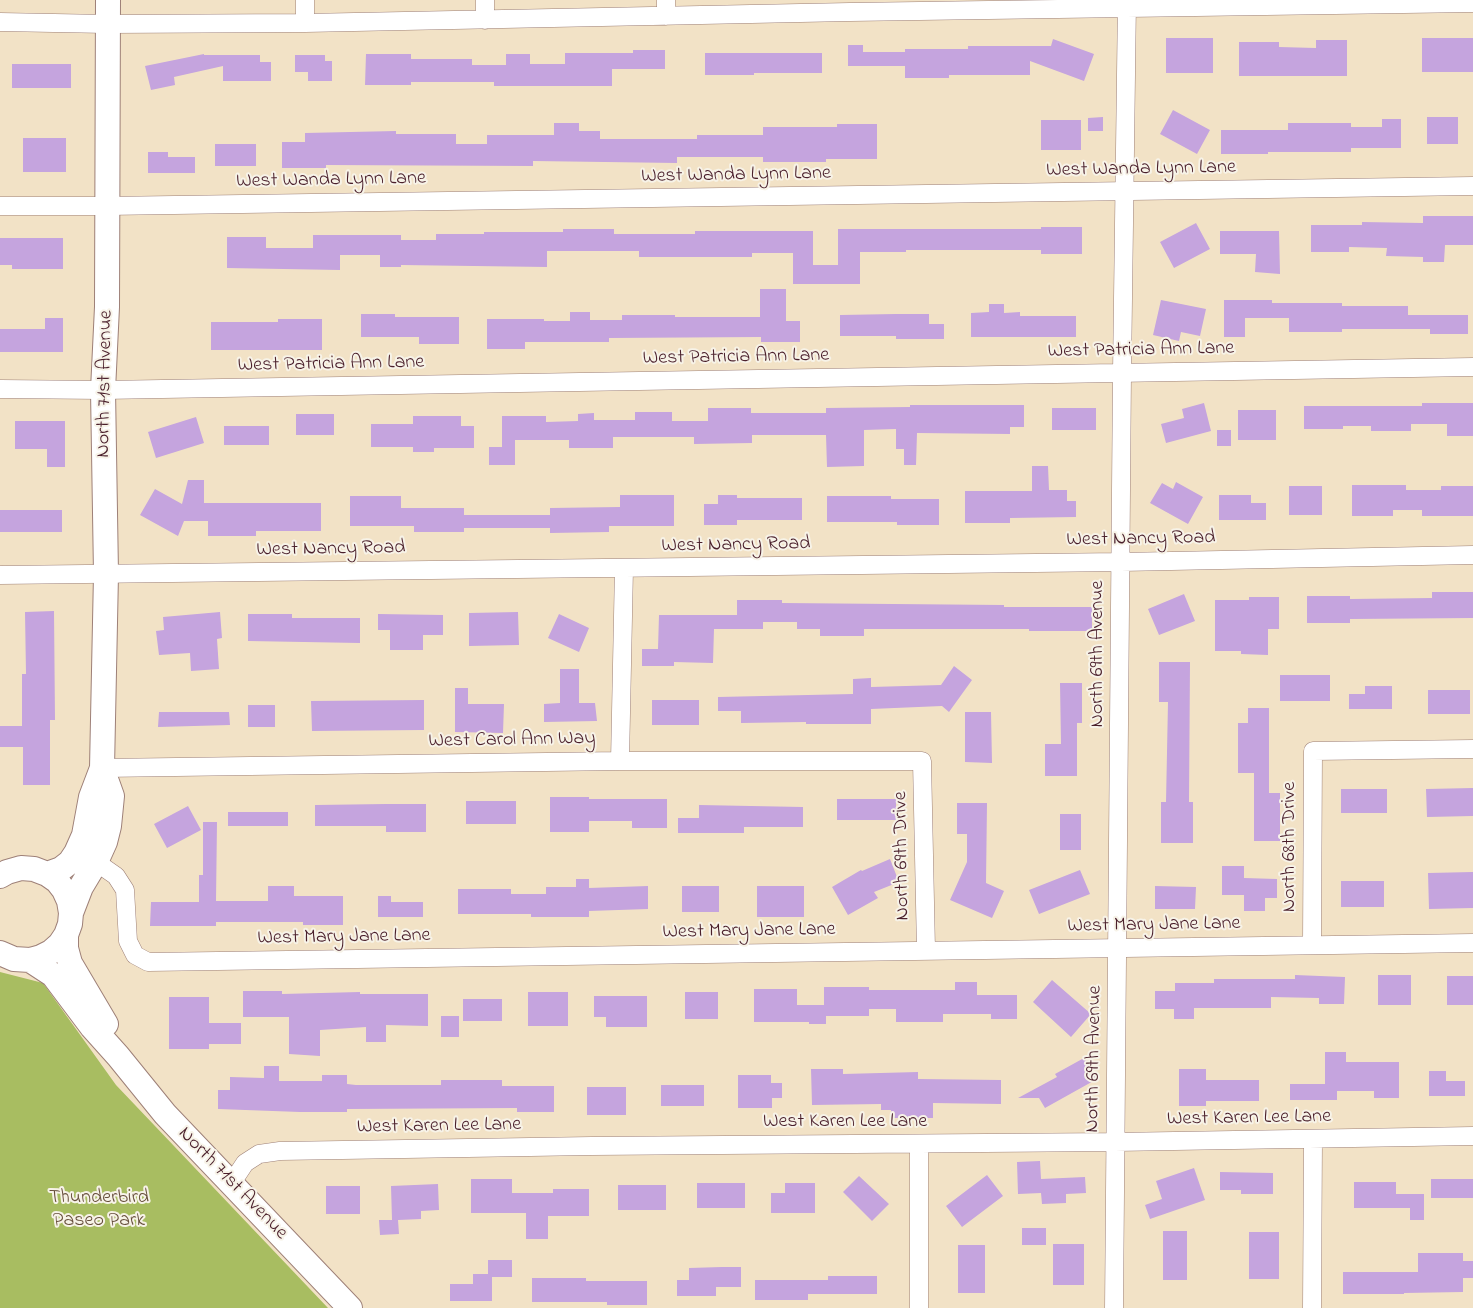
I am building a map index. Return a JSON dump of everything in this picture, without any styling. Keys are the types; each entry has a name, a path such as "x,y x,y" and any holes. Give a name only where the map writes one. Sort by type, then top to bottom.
{"street":[{"name":"North 71st Avenue","path":"47,874 61,869 70,862 76,853 84,835 91,797 102,768 106,574 103,390 107,307 108,0"},
{"path":"305,0 305,23"},
{"path":"484,20 485,0"},
{"path":"0,22 107,24 484,20 666,8 1381,2 1473,3"},
{"name":"North 69th Avenue","path":"1114,1308 1127,4"},
{"name":"West Wanda Lynn Lane","path":"0,206 1473,186"},
{"name":"West Patricia Ann Lane","path":"0,389 103,390 1473,368"},
{"name":"West Nancy Road","path":"0,575 1121,562 1473,555"},
{"path":"620,761 624,568"},
{"name":"North 68th Drive","path":"1312,944 1313,751 1473,749"},
{"name":"West Carol Ann Way","path":"102,768 620,761 922,761"},
{"name":"North 69th Drive","path":"922,761 926,950"},
{"name":"North 71st Avenue","path":"0,953 14,959 30,960 51,952 60,944 69,924 81,887 105,842 112,796 102,768"},
{"name":"West Mary Jane Lane","path":"96,862 116,876 125,890 128,941 135,955 148,962 1473,943"},
{"path":"0,876 20,868 34,869 47,874"},
{"name":"North 71st Avenue","path":"47,874 57,881 69,901 66,948 70,964 104,1019 118,1056"},
{"name":"North 71st Avenue","path":"30,960 53,975 92,1027 165,1114 350,1308"},
{"name":"West Karen Lee Lane","path":"231,1184 245,1163 259,1154 280,1151 1473,1136"},
{"path":"1312,1308 1313,1139"},
{"path":"919,1144 919,1308"}],"green space":[{"name":"Thunderbird Paseo Park","path":"0,972 43,983 116,1085 328,1308 0,1308"}],"building":[{"path":"1166,38 1213,38 1213,73 1166,73"},
{"path":"1422,38 1473,38 1473,72 1422,72"},
{"path":"1053,39 1094,54 1084,81 1030,61 1030,75 949,75 949,78 905,78 905,66 848,66 848,45 863,45 863,52 905,52 905,49 968,49 968,46 1051,46"},
{"path":"1316,40 1347,40 1347,76 1239,76 1239,42 1279,42 1279,47 1316,48"},
{"path":"633,50 665,50 665,69 612,69 612,86 494,86 494,82 411,82 411,85 365,85 366,54 411,54 411,59 472,59 472,65 506,65 506,54 530,54 530,64 565,64 565,53 633,53"},
{"path":"705,53 822,53 822,73 705,75"},
{"path":"204,54 260,55 260,62 271,62 271,81 223,81 223,66 174,77 175,85 151,90 145,66"},
{"path":"295,55 325,55 325,61 332,61 332,81 308,81 308,72 295,72"},
{"path":"12,64 71,64 71,88 12,88"},
{"path":"1173,110 1210,130 1197,154 1160,134"},
{"path":"1103,117 1103,131 1088,131 1088,118"},
{"path":"1427,117 1458,117 1458,144 1427,144"},
{"path":"1382,119 1401,119 1401,148 1351,148 1351,152 1221,154 1221,130 1288,130 1288,123 1351,123 1351,127 1382,127"},
{"path":"1041,120 1081,120 1081,150 1041,150"},
{"path":"554,123 579,123 579,131 600,131 600,139 697,139 697,135 763,135 763,127 837,127 837,124 877,124 877,159 826,159 826,162 763,162 763,157 677,157 677,163 533,161 533,166 326,165 326,168 282,168 282,142 305,142 305,133 396,131 396,134 456,134 456,144 487,144 487,135 554,135"},
{"path":"23,138 66,138 66,172 23,172"},
{"path":"215,144 256,144 256,166 215,166"},
{"path":"148,152 168,152 168,157 195,157 195,173 148,173"},
{"path":"1423,216 1473,216 1473,245 1445,245 1444,262 1423,262 1423,257 1386,256 1387,248 1349,247 1349,252 1311,252 1311,225 1362,225 1362,222 1423,223"},
{"path":"1196,223 1210,249 1174,268 1160,242"},
{"path":"1041,227 1082,227 1082,254 1041,254 1041,250 860,252 860,284 793,284 793,253 752,253 752,257 639,257 639,251 547,251 547,267 401,265 401,267 380,267 380,255 340,255 340,270 227,268 227,237 266,237 266,248 313,248 313,235 401,235 401,240 436,240 436,234 563,232 563,229 614,229 614,234 695,234 695,231 813,231 813,265 838,265 838,229 1041,229"},
{"path":"1220,231 1279,231 1280,274 1255,272 1256,254 1220,254"},
{"path":"0,238 63,238 63,269 12,269 12,265 0,265"},
{"path":"760,289 786,289 786,321 800,321 800,342 761,342 761,337 609,338 609,342 525,342 525,349 487,349 487,319 570,321 570,312 590,312 590,320 622,320 622,315 760,317"},
{"path":"1161,300 1206,309 1200,336 1181,332 1179,341 1153,335"},
{"path":"1224,300 1272,300 1272,303 1342,303 1342,306 1408,306 1408,315 1468,315 1468,334 1430,334 1430,329 1342,329 1342,332 1289,332 1289,318 1245,318 1245,337 1224,337"},
{"path":"989,304 1004,304 1004,313 1020,312 1020,316 1076,316 1076,337 971,337 971,313 989,312"},
{"path":"361,314 395,314 395,317 459,317 459,344 419,344 419,337 361,337"},
{"path":"929,314 929,324 944,324 944,339 896,339 896,336 840,336 840,315"},
{"path":"45,318 63,318 63,352 0,352 0,329 45,329"},
{"path":"278,319 322,319 322,350 211,350 211,322 278,322"},
{"path":"1204,403 1211,431 1166,443 1161,424 1184,418 1182,409"},
{"path":"1422,403 1473,403 1473,436 1447,436 1447,424 1411,424 1411,431 1371,431 1371,426 1343,426 1343,429 1304,429 1304,406 1422,406"},
{"path":"910,405 1024,405 1024,427 1010,427 1010,434 917,433 916,465 904,465 904,449 896,449 896,429 864,430 864,466 827,467 826,435 752,435 752,443 694,444 694,437 613,437 613,448 569,448 569,440 515,440 515,465 489,465 489,447 502,447 502,416 546,416 546,422 578,421 578,414 594,413 594,420 635,420 635,412 672,412 672,421 708,421 708,408 751,408 751,413 826,413 826,408 910,407"},
{"path":"1052,408 1096,408 1096,430 1052,430"},
{"path":"1238,410 1276,410 1276,440 1238,440"},
{"path":"296,414 334,414 334,435 296,435"},
{"path":"413,416 461,416 461,426 474,426 474,448 434,448 434,452 413,452 413,447 371,447 371,424 413,424"},
{"path":"196,417 204,443 156,458 148,432"},
{"path":"15,421 65,421 65,467 47,467 47,449 15,449"},
{"path":"224,426 269,426 269,445 224,445"},
{"path":"1217,430 1231,430 1231,446 1217,446"},
{"path":"1032,466 1048,466 1049,490 1067,490 1067,501 1076,501 1076,517 1010,518 1010,523 965,523 965,491 1032,491"},
{"path":"188,480 204,480 204,503 321,503 321,531 256,531 256,536 208,536 208,521 184,521 178,536 140,515 155,489 182,504"},
{"path":"1176,482 1203,497 1188,524 1150,503 1162,483 1173,489"},
{"path":"1352,485 1406,485 1406,490 1441,490 1441,486 1473,486 1473,516 1422,516 1422,510 1393,510 1393,516 1352,516"},
{"path":"1289,486 1322,486 1322,515 1289,515"},
{"path":"620,495 674,495 674,526 609,526 609,532 550,533 550,528 464,528 464,532 414,532 414,526 350,526 350,496 401,496 401,508 464,508 464,515 550,515 550,508 620,507"},
{"path":"718,495 737,495 737,498 802,498 802,520 737,520 737,525 704,525 704,504 718,504"},
{"path":"1219,495 1251,495 1251,503 1266,503 1266,520 1219,520"},
{"path":"827,496 891,496 891,499 939,499 939,525 897,525 897,522 827,522"},
{"path":"0,510 62,510 62,532 0,532"},
{"path":"1432,592 1473,592 1473,618 1350,619 1350,623 1307,623 1307,596 1350,596 1350,599 1432,598"},
{"path":"1184,594 1195,621 1159,635 1148,609"},
{"path":"1249,597 1279,597 1279,629 1268,629 1268,655 1241,654 1241,651 1215,651 1215,600 1249,600"},
{"path":"737,600 782,600 782,603 1092,607 1092,631 864,629 864,636 820,636 820,629 797,629 797,622 763,622 763,629 714,629 713,663 674,662 674,666 642,666 642,649 658,649 659,615 737,615"},
{"path":"54,611 55,720 50,720 50,785 23,785 23,747 0,747 0,726 22,726 22,674 26,674 25,612"},
{"path":"220,612 222,638 217,639 219,669 191,671 190,653 159,655 156,631 164,630 163,617"},
{"path":"518,612 519,645 469,646 469,613"},
{"path":"248,614 292,614 292,618 360,618 360,643 248,641"},
{"path":"378,614 443,615 443,635 423,635 423,650 390,650 390,630 378,630"},
{"path":"559,614 589,628 579,652 548,638"},
{"path":"1159,662 1190,662 1189,802 1193,802 1193,843 1161,843 1161,802 1166,802 1168,702 1159,702"},
{"path":"954,666 972,680 949,712 942,706 871,709 871,724 806,724 806,722 741,723 741,711 718,711 718,697 853,694 853,679 871,678 871,687 941,685"},
{"path":"560,669 579,669 579,703 595,703 597,721 544,722 544,704 560,703"},
{"path":"1280,675 1330,675 1330,701 1280,701"},
{"path":"1060,683 1082,683 1082,723 1077,723 1077,776 1045,776 1045,744 1061,744"},
{"path":"1365,686 1392,686 1392,709 1349,709 1349,694 1365,694"},
{"path":"455,688 468,688 468,704 504,704 503,733 455,732"},
{"path":"1428,690 1470,690 1470,714 1428,714"},
{"path":"424,700 424,730 312,731 311,701"},
{"path":"652,700 699,700 699,725 652,725"},
{"path":"248,705 275,705 275,727 248,727"},
{"path":"1248,708 1269,708 1269,793 1280,793 1280,841 1254,841 1254,773 1238,773 1238,723 1248,723"},
{"path":"159,712 229,712 230,725 158,727"},
{"path":"965,712 991,712 992,763 965,762"},
{"path":"1473,788 1473,816 1427,817 1426,789"},
{"path":"1341,789 1387,789 1387,813 1341,813"},
{"path":"550,797 667,799 667,828 632,828 632,821 589,821 589,832 550,832"},
{"path":"837,799 896,799 896,820 837,820"},
{"path":"466,801 516,801 516,824 466,824"},
{"path":"957,803 987,803 986,883 1004,891 992,918 950,900 967,862 967,834 957,834"},
{"path":"426,804 426,832 386,832 386,826 315,826 315,805"},
{"path":"699,805 803,807 803,827 744,827 744,833 678,833 678,818 699,818"},
{"path":"188,806 201,830 167,848 154,824"},
{"path":"228,812 288,812 288,826 228,826"},
{"path":"1060,814 1081,814 1081,850 1060,850"},
{"path":"203,822 217,822 216,901 268,901 268,886 294,886 294,896 343,896 343,925 303,925 303,922 216,922 216,926 150,926 151,902 199,902 199,875 203,875"},
{"path":"890,859 899,882 874,892 878,898 848,915 832,887 861,870"},
{"path":"1222,866 1244,866 1244,878 1277,879 1277,898 1265,898 1265,911 1244,911 1244,895 1222,895"},
{"path":"1080,870 1090,894 1039,914 1029,890"},
{"path":"1473,872 1473,908 1429,909 1428,873"},
{"path":"576,879 589,879 589,888 648,886 648,909 589,911 589,917 531,917 531,914 458,914 458,889 511,889 511,894 546,894 546,887 576,887"},
{"path":"1341,881 1384,881 1384,907 1341,907"},
{"path":"682,886 719,886 719,912 682,912"},
{"path":"757,886 804,886 804,917 757,917"},
{"path":"1155,886 1196,887 1195,909 1155,909"},
{"path":"378,896 391,896 391,902 423,902 423,917 378,917"},
{"path":"1295,975 1345,977 1344,1004 1319,1004 1319,998 1271,997 1271,1008 1194,1008 1194,1019 1174,1019 1174,1009 1155,1009 1155,991 1175,991 1175,983 1214,983 1214,979 1295,979"},
{"path":"1378,975 1411,975 1411,1005 1378,1005"},
{"path":"1447,976 1473,976 1473,1005 1447,1005"},
{"path":"1052,980 1091,1014 1071,1037 1033,1002"},
{"path":"955,982 977,982 977,995 1017,995 1017,1019 991,1019 991,1014 943,1014 943,1022 896,1022 896,1009 869,1009 869,1016 826,1016 826,1024 809,1024 809,1022 754,1022 754,989 797,989 797,1005 824,1005 824,987 869,987 869,990 955,990"},
{"path":"243,991 282,991 282,994 360,992 360,994 428,994 428,1026 386,1025 386,1042 366,1042 366,1027 320,1030 320,1056 289,1054 289,1017 243,1017"},
{"path":"528,992 568,992 568,1026 528,1026"},
{"path":"685,992 718,992 718,1019 685,1019"},
{"path":"594,996 647,996 647,1027 606,1027 606,1017 594,1017"},
{"path":"169,997 209,997 209,1023 241,1023 241,1044 209,1044 209,1049 169,1049"},
{"path":"463,999 502,999 502,1021 463,1021"},
{"path":"441,1016 459,1016 459,1037 441,1037"},
{"path":"1325,1052 1346,1052 1346,1062 1399,1062 1399,1098 1374,1098 1374,1091 1337,1091 1337,1100 1290,1100 1290,1084 1325,1084"},
{"path":"1084,1058 1097,1079 1045,1108 1039,1098 1018,1098 1057,1077 1055,1074"},
{"path":"264,1066 279,1066 279,1081 322,1081 322,1075 347,1075 347,1084 356,1085 441,1085 441,1080 502,1080 502,1086 554,1086 554,1112 517,1112 517,1108 347,1109 347,1112 218,1109 218,1090 230,1090 230,1077 264,1078"},
{"path":"811,1069 843,1069 843,1074 918,1072 918,1079 1001,1080 1001,1104 933,1103 933,1118 891,1118 891,1110 881,1110 881,1104 812,1105"},
{"path":"1179,1069 1206,1069 1206,1080 1259,1080 1259,1101 1206,1101 1206,1106 1179,1106"},
{"path":"1429,1071 1446,1071 1446,1081 1465,1081 1465,1096 1429,1096"},
{"path":"738,1075 771,1075 771,1083 782,1083 782,1098 772,1098 772,1108 738,1108"},
{"path":"661,1085 704,1085 704,1106 661,1106"},
{"path":"587,1087 626,1087 626,1115 587,1115"},
{"path":"1040,1161 1041,1179 1085,1177 1086,1193 1066,1194 1066,1203 1042,1204 1041,1193 1018,1194 1017,1162"},
{"path":"1194,1168 1205,1200 1150,1219 1145,1205 1162,1199 1156,1181"},
{"path":"1220,1172 1273,1173 1273,1194 1241,1194 1241,1190 1220,1190"},
{"path":"987,1175 1003,1196 962,1227 946,1206"},
{"path":"859,1176 889,1204 872,1221 843,1192"},
{"path":"471,1179 512,1179 512,1193 553,1193 553,1189 589,1189 589,1216 548,1216 548,1239 526,1239 526,1213 471,1213"},
{"path":"1431,1179 1473,1179 1473,1198 1431,1198"},
{"path":"1354,1182 1396,1182 1396,1194 1424,1194 1424,1220 1410,1220 1410,1208 1354,1208"},
{"path":"697,1183 745,1183 745,1208 697,1208"},
{"path":"785,1183 815,1183 815,1213 771,1213 771,1193 785,1193"},
{"path":"438,1184 439,1210 421,1211 421,1219 398,1220 399,1234 380,1235 379,1220 392,1220 391,1186"},
{"path":"618,1185 666,1185 666,1210 618,1210"},
{"path":"326,1186 360,1186 360,1214 326,1214"},
{"path":"1022,1228 1046,1228 1046,1245 1022,1245"},
{"path":"1163,1231 1187,1231 1187,1280 1163,1280"},
{"path":"1249,1232 1279,1232 1279,1279 1249,1279"},
{"path":"1053,1244 1084,1244 1084,1285 1053,1285"},
{"path":"958,1245 985,1245 985,1293 958,1293"},
{"path":"1418,1253 1463,1253 1463,1261 1473,1261 1473,1278 1463,1278 1463,1292 1343,1294 1343,1272 1418,1272"},
{"path":"488,1260 512,1260 512,1277 492,1277 492,1301 450,1301 450,1284 473,1284 473,1274 488,1274"},
{"path":"741,1267 741,1287 716,1287 716,1296 677,1296 677,1280 689,1280 689,1268"},
{"path":"828,1276 877,1276 877,1294 808,1294 808,1300 755,1300 755,1280 828,1280"},
{"path":"532,1278 586,1278 586,1281 647,1281 647,1305 607,1305 607,1302 532,1302"}]}
